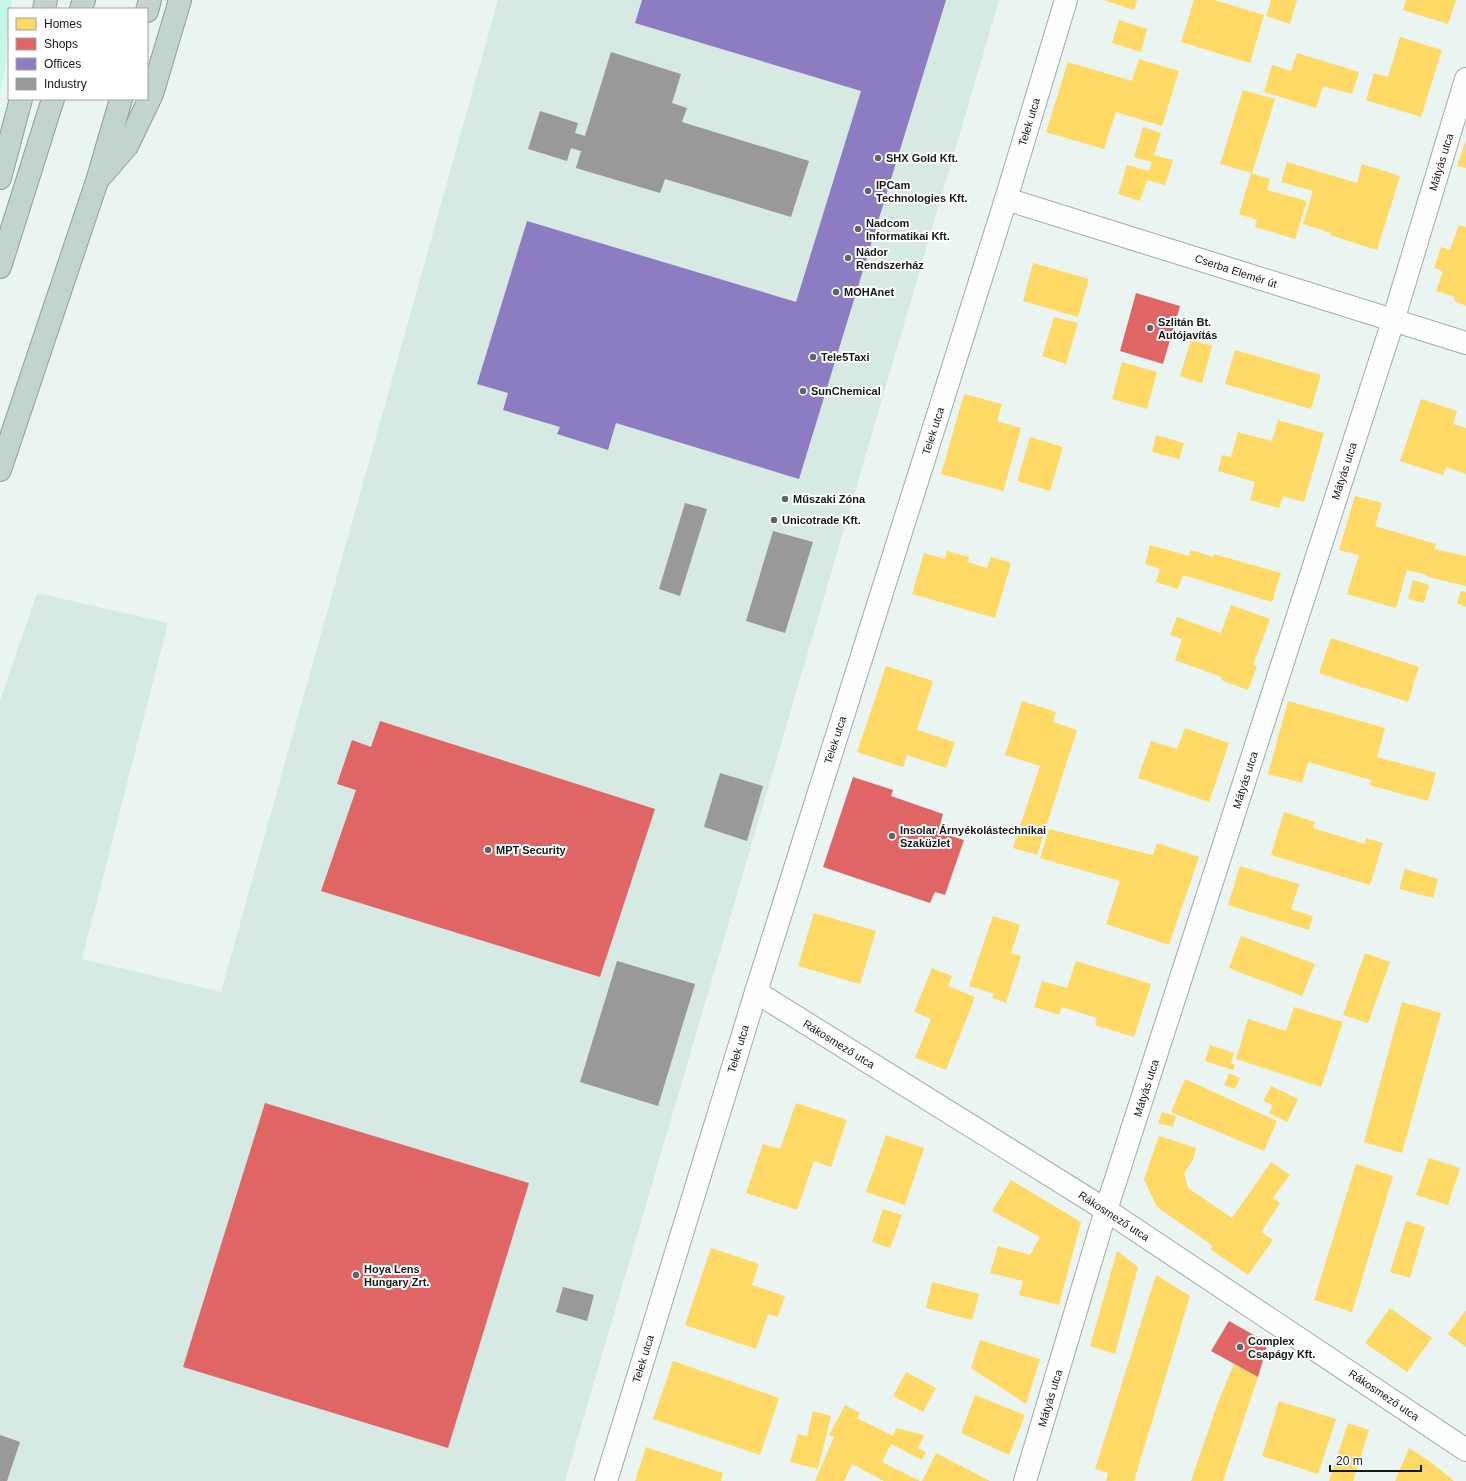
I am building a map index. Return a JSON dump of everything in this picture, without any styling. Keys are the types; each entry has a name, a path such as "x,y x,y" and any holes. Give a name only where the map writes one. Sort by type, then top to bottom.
{"highway":[{"path":"96,181 127,146 152,94 180,0"},
{"path":"0,178 21,100"},
{"path":"0,267 53,100"},
{"path":"0,470 96,181 121,100"}],"street":[{"name":"Telek utca","path":"606,1481 756,992 1006,199 1066,0"},
{"name":"Mátyás utca","path":"1025,1481 1106,1210 1393,321 1466,79"},
{"name":"Cserba Elemér út","path":"1006,199 1466,344"},
{"name":"Rákosmező utca","path":"756,992 1106,1210 1466,1450"}],"shaded area":[{"path":"498,0 999,0 565,1481 0,1481 0,701 37,593 168,623 82,959 221,992"}],"green space":[{"path":"0,0 12,0 11,8 8,8 5,69 0,94"}],"building: Homes":[{"path":"1103,0 1137,0 1134,10"},
{"path":"1194,0 1214,0 1264,15 1250,63 1181,42"},
{"path":"1271,0 1297,0 1290,24 1266,16"},
{"path":"1406,0 1456,0 1448,24 1403,10"},
{"path":"1119,20 1147,29 1141,52 1112,43"},
{"path":"1400,37 1442,50 1421,117 1366,100 1374,73 1388,77"},
{"path":"1297,53 1359,72 1352,94 1323,86 1316,108 1264,92 1272,65 1291,71"},
{"path":"1139,59 1179,71 1162,126 1116,112 1104,149 1046,132 1068,62 1132,81"},
{"path":"1243,90 1275,99 1252,173 1220,164"},
{"path":"1143,127 1161,133 1154,155 1173,160 1165,185 1147,180 1140,201 1118,194 1127,165 1149,171 1152,162 1134,157"},
{"path":"1466,140 1466,168 1457,166"},
{"path":"1287,162 1357,183 1362,164 1400,176 1377,250 1330,235 1331,233 1303,224 1313,191 1281,182"},
{"path":"1251,173 1270,179 1267,190 1307,201 1295,239 1255,227 1257,220 1239,214"},
{"path":"1459,225 1466,227 1466,306 1454,301 1455,297 1436,291 1443,271 1434,268 1441,247 1450,250"},
{"path":"1033,263 1089,279 1078,317 1023,301"},
{"path":"1054,317 1078,323 1066,364 1042,356"},
{"path":"1191,340 1212,346 1202,383 1180,376"},
{"path":"1235,350 1321,375 1311,409 1225,384"},
{"path":"1122,362 1157,372 1147,409 1112,399"},
{"path":"964,394 1002,404 997,421 1021,428 1003,491 941,474"},
{"path":"1421,399 1457,411 1453,424 1466,428 1466,474 1446,467 1443,475 1400,461"},
{"path":"1278,420 1324,433 1304,502 1283,496 1279,508 1250,500 1255,482 1218,471 1222,455 1231,457 1238,432 1272,441"},
{"path":"1156,435 1184,443 1179,459 1152,452"},
{"path":"1030,437 1063,447 1050,491 1017,481"},
{"path":"1355,496 1382,503 1375,526 1436,544 1434,549 1466,556 1466,586 1428,577 1427,575 1407,570 1396,608 1347,594 1359,555 1339,550"},
{"path":"1150,545 1189,556 1191,550 1213,557 1214,554 1281,573 1272,602 1183,575 1178,589 1156,582 1160,569 1145,564"},
{"path":"947,551 969,557 968,562 987,568 991,557 1011,563 995,618 912,594 924,553 945,559"},
{"path":"1413,580 1429,585 1424,603 1408,599"},
{"path":"1461,591 1466,592 1466,607 1457,603"},
{"path":"1231,605 1270,619 1253,665 1257,666 1248,690 1221,680 1222,677 1175,660 1182,639 1170,635 1177,617 1221,633"},
{"path":"1331,638 1419,667 1408,702 1319,673"},
{"path":"886,666 933,681 917,730 955,742 946,768 907,755 903,767 857,752"},
{"path":"1022,701 1056,712 1053,722 1077,730 1037,855 1013,848 1040,766 1005,755"},
{"path":"1288,701 1385,728 1377,757 1436,773 1428,801 1369,785 1371,780 1308,762 1302,783 1268,774"},
{"path":"1185,728 1229,743 1209,802 1138,778 1151,741 1177,749"},
{"path":"1284,812 1315,822 1313,828 1365,844 1366,838 1383,843 1370,885 1271,855"},
{"path":"1049,829 1153,855 1157,843 1199,857 1169,945 1106,924 1120,881 1040,858"},
{"path":"1240,866 1299,884 1291,909 1313,916 1309,930 1228,905"},
{"path":"1405,869 1438,879 1433,898 1399,889"},
{"path":"814,913 876,931 860,984 798,966"},
{"path":"993,916 1020,925 1011,953 1021,956 1006,1003 992,998 994,994 969,986"},
{"path":"1241,936 1315,964 1302,996 1229,968"},
{"path":"1365,953 1390,962 1368,1023 1343,1015"},
{"path":"1076,961 1151,984 1134,1037 1095,1025 1097,1018 1062,1007 1059,1015 1034,1007 1042,981 1067,988"},
{"path":"932,968 952,976 948,986 975,997 946,1070 915,1058 931,1019 914,1012"},
{"path":"1402,1002 1441,1013 1402,1153 1364,1142"},
{"path":"1294,1007 1343,1022 1321,1087 1236,1059 1248,1019 1286,1031"},
{"path":"1210,1045 1234,1053 1231,1064 1235,1065 1233,1070 1205,1061"},
{"path":"1229,1073 1240,1078 1235,1089 1224,1085"},
{"path":"1185,1079 1277,1121 1264,1151 1171,1112"},
{"path":"1271,1086 1298,1099 1287,1122 1269,1113 1273,1105 1263,1101"},
{"path":"796,1103 847,1120 831,1167 814,1161 797,1210 746,1193 763,1144 780,1149"},
{"path":"1162,1112 1176,1116 1173,1127 1158,1123"},
{"path":"886,1135 924,1148 905,1205 866,1192"},
{"path":"1159,1136 1196,1148 1193,1160 1184,1173 1188,1188 1232,1218 1271,1162 1290,1175 1273,1198 1280,1203 1261,1232 1273,1240 1248,1275 1210,1249 1213,1246 1157,1207 1144,1179"},
{"path":"1429,1158 1460,1168 1448,1205 1416,1195"},
{"path":"1356,1164 1393,1176 1352,1312 1314,1300"},
{"path":"1011,1180 1081,1222 1059,1305 1019,1295 1023,1281 990,1273 998,1246 1030,1255 1040,1237 992,1211"},
{"path":"883,1209 902,1215 890,1248 872,1242"},
{"path":"1406,1221 1425,1227 1410,1278 1390,1272"},
{"path":"711,1248 759,1264 752,1285 785,1296 778,1317 768,1314 756,1349 685,1325"},
{"path":"1117,1251 1138,1267 1115,1354 1090,1346"},
{"path":"1156,1275 1190,1296 1134,1481 1106,1481 1108,1473 1095,1469"},
{"path":"932,1282 979,1294 972,1320 926,1308"},
{"path":"1390,1308 1432,1338 1407,1372 1365,1343"},
{"path":"1466,1310 1466,1347 1448,1334"},
{"path":"980,1340 1040,1359 1026,1404 971,1368"},
{"path":"673,1361 779,1398 760,1455 653,1419"},
{"path":"1234,1364 1258,1377 1223,1481 1191,1481 1218,1402"},
{"path":"906,1372 936,1388 923,1412 893,1396"},
{"path":"975,1395 1025,1415 1009,1455 961,1433"},
{"path":"1279,1401 1336,1419 1318,1474 1262,1456"},
{"path":"845,1405 860,1413 857,1418 893,1436 896,1428 924,1435 918,1448 926,1452 922,1460 891,1444 882,1462 920,1481 884,1481 852,1464 844,1481 815,1481 834,1437 829,1435"},
{"path":"813,1411 831,1416 818,1469 790,1462 798,1434 807,1436"},
{"path":"1348,1423 1369,1430 1353,1481 1329,1481"},
{"path":"646,1447 723,1473 721,1481 635,1481"},
{"path":"1409,1448 1432,1463 1454,1481 1395,1481"},
{"path":"936,1453 990,1481 922,1481"}],"building: Shops":[{"name":"Szlitán Bt. Autójavítás","path":"1136,293 1180,306 1163,364 1120,351"},
{"name":"MPT Security","path":"380,721 655,809 600,977 321,891 356,790 337,784 352,740 371,747"},
{"name":"Insolar Árnyékolástechnikai Szaküzlet","path":"853,777 893,790 891,796 943,814 938,832 964,840 945,895 935,892 930,903 823,867"},
{"name":"Hoya Lens Hungary Zrt.","path":"265,1103 529,1183 448,1448 183,1367"},
{"name":"Complex Csapágy Kft.","path":"1229,1321 1268,1343 1258,1377 1211,1351"}],"building: Offices":[{"path":"642,0 946,0 799,479 616,423 608,450 557,434 560,427 503,410 508,393 477,384 527,221 796,302 861,91 635,23"}],"building: Industry":[{"path":"611,52 681,74 672,103 687,108 682,122 809,161 791,217 665,179 660,193 576,168 581,151 571,148 567,161 528,149 540,111 578,123 575,133 585,136"},
{"path":"685,503 707,509 680,596 659,589"},
{"path":"773,531 813,542 785,633 746,621"},
{"path":"720,773 763,786 747,841 704,827"},
{"path":"617,961 695,984 658,1106 580,1082"},
{"path":"563,1287 594,1295 587,1321 556,1312"},
{"path":"0,1435 20,1442 7,1481 0,1481"}],"place":[{"name":"SHX Gold Kft.","path":"878,158"},
{"name":"IPCam Technologies Kft.","path":"868,191"},
{"name":"Nadcom Informatikai Kft.","path":"858,229"},
{"name":"Nádor Rendszerház","path":"848,258"},
{"name":"MOHAnet","path":"836,292"},
{"name":"Szlitán Bt. Autójavítás","path":"1150,328"},
{"name":"Tele5Taxi","path":"813,357"},
{"name":"SunChemical","path":"803,391"},
{"name":"Műszaki Zóna","path":"785,499"},
{"name":"Unicotrade Kft.","path":"774,520"},
{"name":"Insolar Árnyékolástechnikai Szaküzlet","path":"892,836"},
{"name":"MPT Security","path":"488,850"},
{"name":"Hoya Lens Hungary Zrt.","path":"356,1275"},
{"name":"Complex Csapágy Kft.","path":"1240,1347"}]}
